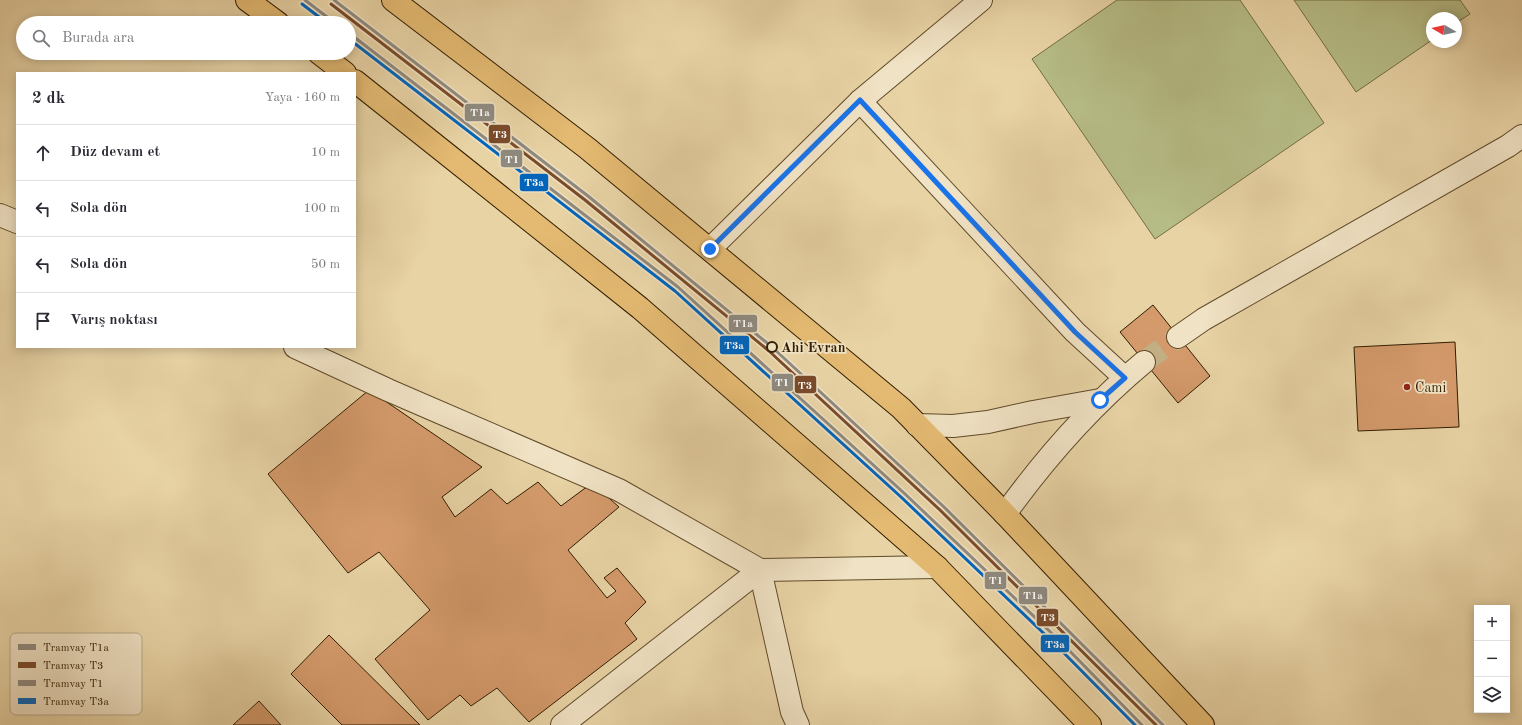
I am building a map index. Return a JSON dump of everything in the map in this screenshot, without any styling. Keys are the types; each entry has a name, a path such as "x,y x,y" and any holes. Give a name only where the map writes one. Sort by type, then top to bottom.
{"highway":[{"path":"247,0 269,16"},
{"path":"393,0 587,148 901,408 1005,514 1203,725"},
{"path":"328,60 345,72"},
{"path":"356,82 640,308 937,567 1090,725"}],"street":[{"path":"710,249 860,100 982,0"},
{"path":"860,100 1075,332 1125,378"},
{"path":"1178,337 1211,315 1508,146 1522,136"},
{"path":"0,215 16,222"},
{"path":"297,348 388,390 619,490 760,570 937,567"},
{"path":"1005,514 1036,472 1070,431 1100,400 1144,362"},
{"path":"917,425 952,426 988,422 1100,400"},
{"path":"562,725 760,570"},
{"path":"760,570 792,712 798,725"}],"green space":[{"path":"1117,0 1240,0 1324,123 1155,239 1032,59"},
{"path":"1294,0 1460,0 1470,14 1462,19 1462,12 1426,12 1426,44 1356,92"}],"building":[{"path":"1153,305 1210,376 1178,403 1120,332"},
{"name":"Cami","path":"1455,342 1459,427 1358,431 1354,347"},
{"path":"369,390 482,467 442,497 455,517 491,489 507,504 538,482 561,506 592,483 619,507 568,550 607,598 616,591 604,578 617,568 646,602 625,623 637,639 529,722 497,688 471,706 460,695 428,720 375,659 430,610 379,552 348,573 268,474"},
{"path":"329,635 420,725 342,725 291,674"},
{"path":"259,701 281,725 233,725"}],"tunnel":[{"path":"1144,362 1178,337"}],"tram line":[{"name":"T1","path":"305,0 326,16"},
{"name":"T1a","path":"334,0 355,16"},
{"name":"T3a","path":"302,4 318,16"},
{"name":"T3","path":"331,4 347,16"},
{"name":"T1a","path":"356,17 588,196 772,347 943,506 1163,725"},
{"name":"T3","path":"356,23 585,200 769,351 940,510 1156,725"},
{"name":"T1","path":"356,38 678,287 904,493 1062,643 1142,725"},
{"name":"T3a","path":"356,44 675,291 901,497 1058,647 1135,725"}],"place":[{"name":"Ahi Evran","path":"772,347"},
{"name":"Cami","path":"1407,387"}],"route":[{"path":"710,249 860,100 1075,332 1125,378 1100,400"}]}
